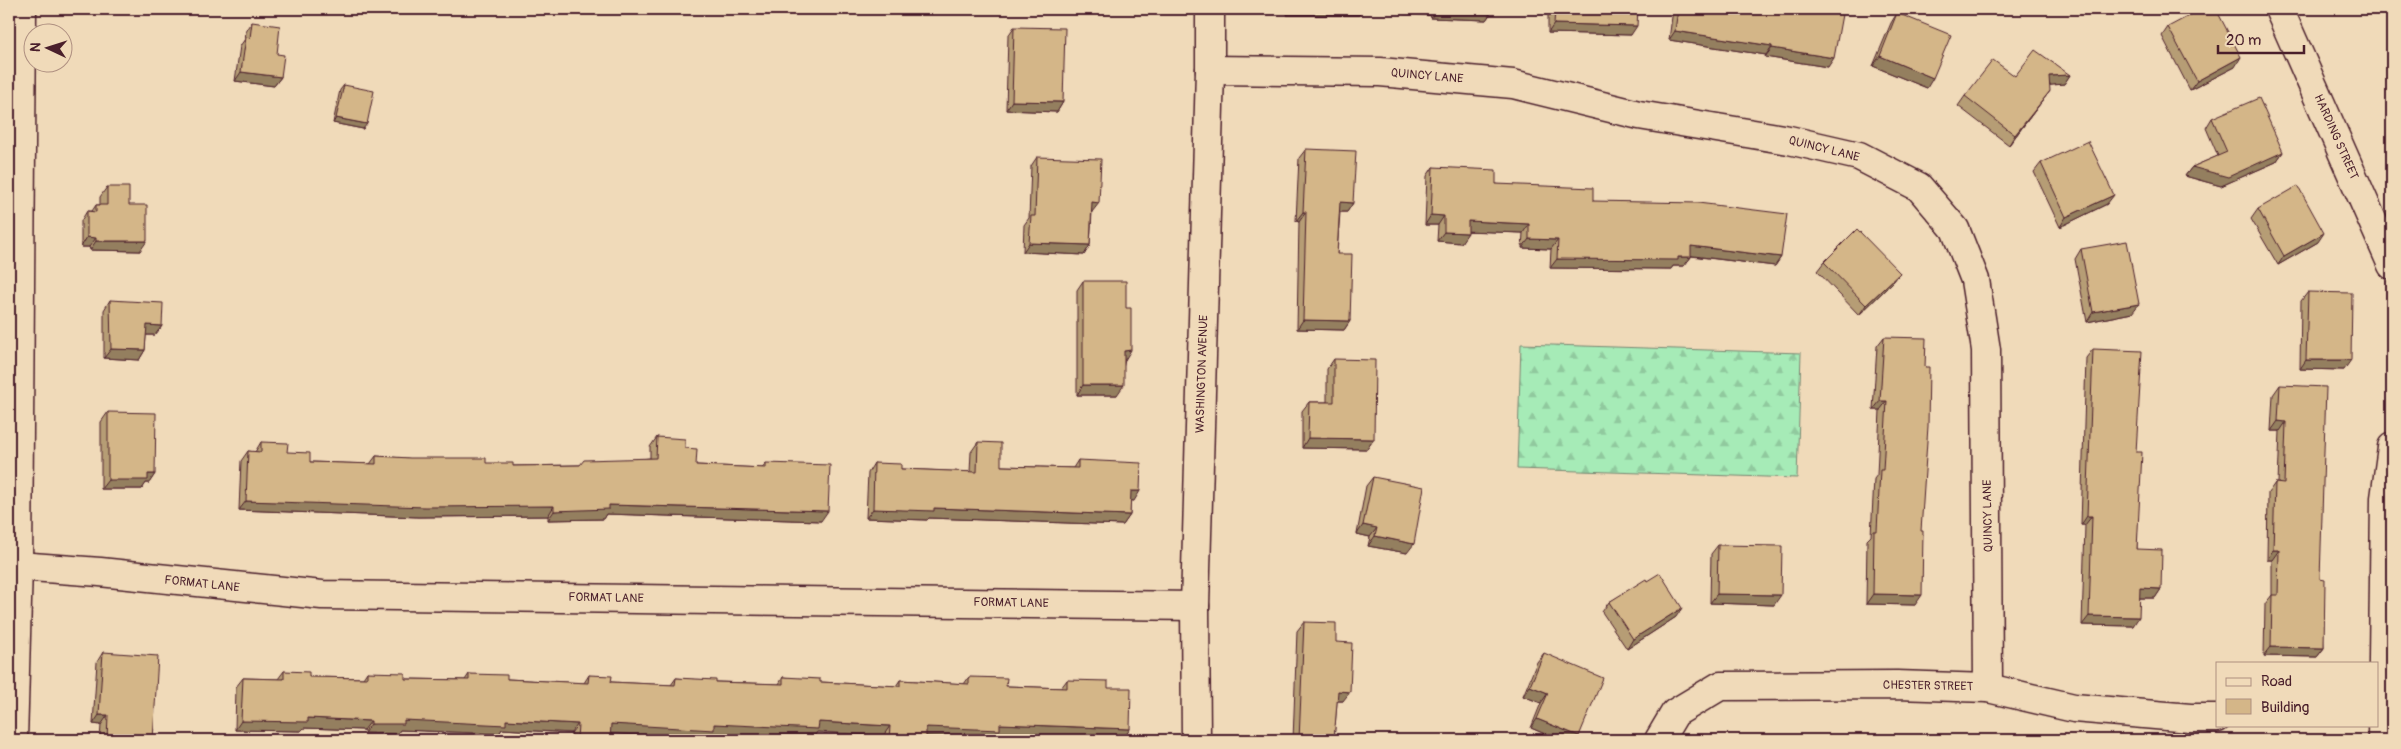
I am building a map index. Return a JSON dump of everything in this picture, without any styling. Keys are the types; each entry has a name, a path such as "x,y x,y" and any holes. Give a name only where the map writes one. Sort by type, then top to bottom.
{"street":[{"path":"13,740 18,566 22,9"},
{"name":"WASHINGTON AVENUE","path":"1196,740 1195,606 1210,70 1210,9"},
{"name":"HARDING STREET","path":"2279,9 2392,265"},
{"name":"QUINCY LANE","path":"1210,70 1380,72 1514,84 1640,115 1789,140 1860,156 1919,187 1955,229 1975,280 1986,350 1988,688"},
{"path":"2380,725 2385,498 2392,447"},
{"name":"FORMAT LANE","path":"18,566 100,572 322,595 1195,606"},
{"name":"CHESTER STREET","path":"1659,740 1675,714 1720,686 1897,685 1988,688 2074,708 2190,718 2216,718"}],"green space":[{"path":"1521,344 1801,353 1797,478 1517,469"}],"building":[{"path":"1437,9 1493,9 1493,10"},
{"path":"1555,9 1638,9 1637,26 1554,24"},
{"path":"1678,9 1843,9 1834,58 1675,31"},
{"path":"2202,9 2216,9 2241,57 2197,81 2168,27"},
{"path":"1897,13 1951,35 1933,78 1880,56"},
{"path":"252,22 280,26 277,54 284,55 281,77 241,72 246,37 250,38"},
{"path":"1014,27 1065,28 1063,102 1012,101"},
{"path":"2035,50 2070,75 2049,76 2050,91 2015,135 1965,96 1993,60 2015,76"},
{"path":"344,85 374,91 367,124 336,118"},
{"path":"2259,98 2283,152 2228,177 2192,167 2227,152 2212,118"},
{"path":"2088,141 2114,195 2066,217 2041,163"},
{"path":"1306,149 1356,151 1353,203 1340,202 1337,254 1352,254 1350,321 1303,320 1306,212 1303,212"},
{"path":"1037,157 1101,159 1099,203 1092,202 1090,245 1029,243 1031,216 1035,216"},
{"path":"1433,167 1496,170 1496,184 1593,188 1593,201 1698,203 1787,214 1781,257 1691,246 1691,257 1678,257 1678,260 1557,259 1558,240 1529,239 1529,224 1468,221 1468,233 1444,232 1444,216 1431,215"},
{"path":"2298,186 2324,233 2284,256 2258,209"},
{"path":"107,187 129,187 129,205 147,205 147,241 96,241 96,238 87,237 87,211 96,212 96,205 107,205"},
{"path":"1857,229 1900,273 1866,305 1824,262"},
{"path":"2127,241 2139,304 2093,312 2081,249"},
{"path":"1083,281 1126,281 1126,308 1131,308 1131,350 1124,351 1124,385 1083,385"},
{"path":"2308,292 2352,293 2351,360 2306,360"},
{"path":"110,300 163,303 162,326 147,325 145,350 111,349"},
{"path":"1884,337 1926,338 1925,367 1929,367 1928,426 1921,531 1923,531 1922,595 1873,594 1874,531 1877,531 1880,470 1883,470 1887,401 1880,401"},
{"path":"2093,349 2142,351 2136,452 2142,452 2137,549 2162,550 2161,589 2140,588 2139,617 2089,616 2092,516 2087,516"},
{"path":"1334,359 1375,360 1374,439 1308,438 1309,402 1334,402"},
{"path":"2280,385 2326,387 2320,579 2325,580 2324,648 2271,647 2272,595 2278,595 2279,550 2273,550 2275,483 2284,484 2286,422 2278,421"},
{"path":"108,412 156,413 155,474 148,474 148,480 108,480"},
{"path":"657,437 685,439 685,448 697,449 696,465 766,468 766,463 830,465 828,511 609,505 609,509 554,511 554,506 425,507 246,501 248,451 261,452 261,442 288,443 287,452 310,453 310,462 376,464 376,456 486,458 486,463 513,463 513,466 580,465 584,460 656,458"},
{"path":"978,442 1001,443 1001,466 1078,468 1078,460 1141,463 1140,491 1131,491 1130,515 934,508 934,511 873,509 874,463 901,464 901,469 977,472"},
{"path":"1373,477 1424,487 1414,544 1375,536 1377,528 1363,525"},
{"path":"1718,545 1782,546 1781,595 1717,594"},
{"path":"1660,573 1682,608 1633,639 1609,602 1646,579 1647,581"},
{"path":"1304,622 1336,623 1336,642 1352,643 1350,692 1338,691 1334,740 1299,740"},
{"path":"103,652 158,656 153,740 107,740 108,715 99,715"},
{"path":"1544,653 1603,678 1579,736 1537,719 1548,693 1530,686"},
{"path":"284,671 309,672 309,677 367,678 367,672 405,673 405,679 469,680 469,674 507,675 507,679 588,683 589,675 612,676 611,682 675,685 676,678 716,680 716,682 783,684 783,677 820,679 820,682 900,686 900,680 969,684 969,677 1007,678 1006,686 1067,688 1067,680 1108,681 1108,688 1131,688 1130,729 1000,724 1000,730 926,727 926,740 889,740 890,726 819,722 818,729 714,724 714,730 611,724 610,740 577,740 578,724 506,720 506,725 404,720 404,724 371,724 371,721 308,718 308,722 241,721 243,678 284,679"}]}
